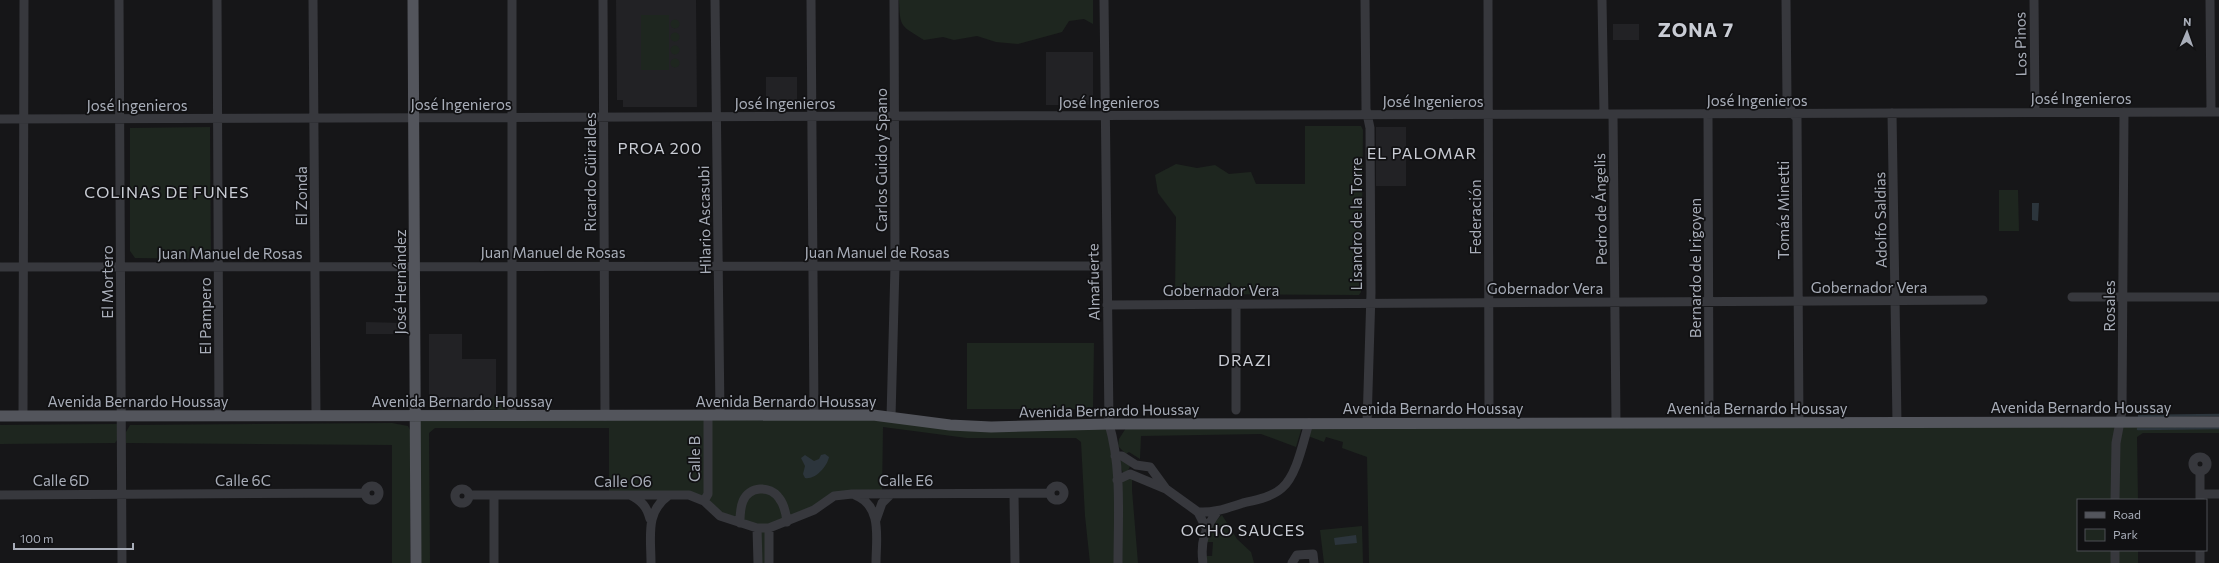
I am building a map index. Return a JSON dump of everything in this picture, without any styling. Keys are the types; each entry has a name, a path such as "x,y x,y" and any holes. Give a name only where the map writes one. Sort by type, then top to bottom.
{"main road":[{"name":"José Hernández","path":"413,0 416,563"},
{"name":"Avenida Bernardo Houssay","path":"0,416 814,415 891,417 919,422 964,426 1309,423 2219,422"}],"street":[{"path":"24,0 24,416"},
{"name":"El Mortero","path":"118,0 122,563"},
{"name":"El Pampero","path":"217,0 219,416"},
{"name":"El Zonda","path":"313,0 316,416"},
{"path":"512,0 512,416"},
{"name":"Ricardo Güiraldes","path":"603,0 605,416"},
{"name":"Hilario Ascasubi","path":"715,0 720,415"},
{"path":"811,0 814,415"},
{"name":"Carlos Guido y Spano","path":"891,417 895,266 894,0"},
{"name":"Almafuerte","path":"1104,0 1109,424 1115,456 1117,480 1118,563"},
{"name":"Lisandro de la Torre","path":"1366,0 1367,115 1370,128 1370,304 1367,423"},
{"name":"Federación","path":"1488,0 1489,410"},
{"path":"1602,0 1604,114"},
{"name":"Tomás Minetti","path":"1786,0 1787,99 1792,113 1797,118 1799,423"},
{"name":"Los Pinos","path":"2034,0 2035,112"},
{"path":"2210,0 2215,112"},
{"name":"Rosales","path":"2116,499 2116,443 2122,411 2124,112"},
{"name":"José Ingenieros","path":"0,119 2215,112"},
{"name":"Adolfo Saldias","path":"1892,113 1897,423"},
{"name":"Pedro de Ángelis","path":"1613,114 1616,423"},
{"name":"Bernardo de Irigoyen","path":"1708,114 1710,423"},
{"name":"Juan Manuel de Rosas","path":"0,266 1107,266"},
{"path":"2072,297 2219,297"},
{"name":"Gobernador Vera","path":"1107,305 1983,300"},
{"path":"1236,304 1236,410"},
{"name":"Calle B","path":"704,501 708,494 708,415"},
{"path":"1198,512 1217,512 1260,499 1282,489 1288,482 1296,463 1309,423"},
{"path":"1115,456 1122,456 1136,466 1150,467 1166,489"},
{"path":"1117,480 1130,474 1136,466"},
{"path":"2200,471 2200,497 2219,494"},
{"path":"1130,474 1166,489 1198,512 1206,528"},
{"path":"740,523 743,499 753,490 759,489 773,492 779,498 783,505 787,522"},
{"name":"Calle 6C","path":"121,494 365,493"},
{"name":"Calle 6D","path":"0,495 121,494"},
{"path":"852,494 865,499 872,507 876,520 876,563"},
{"name":"Calle E6","path":"769,528 814,510 834,496 852,494 1050,494"},
{"path":"876,520 882,503 891,494"},
{"path":"1014,494 1015,563"},
{"name":"Calle O6","path":"469,495 689,495 704,501 720,516 758,528 769,528"},
{"path":"494,495 494,563"},
{"path":"629,495 640,500 647,508 651,521"},
{"path":"651,563 651,521 654,510 660,501 669,495"},
{"path":"1203,563 1202,555 1206,528 1217,512"},
{"path":"758,528 758,563"},
{"path":"769,528 769,563"},
{"path":"2115,551 2115,563"},
{"path":"2200,551 2200,563"},
{"path":"1292,563 1297,555 1313,554 1314,563"}],"shaded area":[{"path":"616,0 696,0 697,107 623,107 623,100 617,100"},
{"path":"1613,24 1639,24 1639,40 1613,40"},
{"path":"1046,52 1093,52 1093,96 1090,105 1046,105"},
{"path":"766,77 797,77 797,107 766,107"},
{"path":"1376,127 1406,127 1406,186 1376,186"},
{"path":"2032,203 2039,203 2038,221 2032,220"},
{"path":"366,322 403,323 403,334 366,334"},
{"path":"429,334 462,334 462,359 496,359 496,400 429,400"},
{"path":"825,454 829,457 823,469 813,477 805,478 803,474 805,466 801,458 805,455 814,461 819,459 821,455"},
{"path":"1356,535 1357,543 1335,545 1334,538"}],"green space":[{"path":"899,0 1093,0 1093,24 1084,19 1069,21 1062,32 1018,44 996,42 977,36 954,40 943,37 924,40 903,25 900,16"},
{"path":"641,15 669,15 669,70 641,70"},
{"path":"675,19 680,24 675,29 670,24"},
{"path":"675,32 680,37 675,42 670,37"},
{"path":"675,45 680,50 675,55 670,50"},
{"path":"675,58 680,63 675,68 670,63"},
{"path":"1305,126 1361,126 1363,130 1361,292 1359,295 1175,294 1176,217 1158,193 1155,175 1176,164 1197,168 1215,165 1229,174 1251,172 1256,184 1305,184"},
{"path":"210,127 211,259 135,258 130,251 130,128"},
{"path":"1999,190 2018,190 2019,231 1999,231"},
{"path":"967,343 1094,343 1093,407 1088,409 967,409"},
{"path":"495,396 506,397 506,407 504,410 484,409 488,403 491,403 491,399"},
{"path":"837,415 919,422 1109,424 1113,436 1118,563 1090,563 1085,516 1081,442 1076,438 967,438 883,427 882,494 834,496 769,528 769,563 758,563 757,528 732,520 689,495 609,495 609,428 435,428 429,433 430,563 416,563 415,416"},
{"path":"2219,422 2219,433 2143,433 2137,437 2138,499 2077,499 2077,551 2138,551 2138,563 1369,563 1367,457 1342,448 1343,442 1326,437 1324,442 1308,436 1311,427"},
{"path":"392,423 408,426 410,430 410,563 392,563 392,445 126,443 126,432 130,425"},
{"path":"117,424 118,439 115,443 0,444 0,425"},
{"path":"1302,427 1296,447 1261,434 1141,436 1140,459 1129,452 1126,454 1118,446 1119,439 1126,428"},
{"path":"1122,460 1130,466 1128,471 1123,473 1119,462"},
{"path":"1134,477 1132,481 1132,490 1138,563 1122,563 1121,486 1123,481"},
{"path":"1222,515 1237,539 1251,552 1254,563 1208,563 1205,556 1212,556 1213,542 1207,542 1209,534 1214,523"},
{"path":"1362,526 1363,563 1324,563 1320,530"}],"waterway":[{"path":"2139,416 2219,415"},
{"path":"2138,429 2219,428"}],"district":[{"name":"ZONA 7","path":"1696,29"},
{"name":"PROA 200","path":"660,147"},
{"name":"EL PALOMAR","path":"1422,152"},
{"name":"COLINAS DE FUNES","path":"167,191"},
{"name":"DRAZI","path":"1245,359"},
{"name":"OCHO SAUCES","path":"1243,529"}]}
